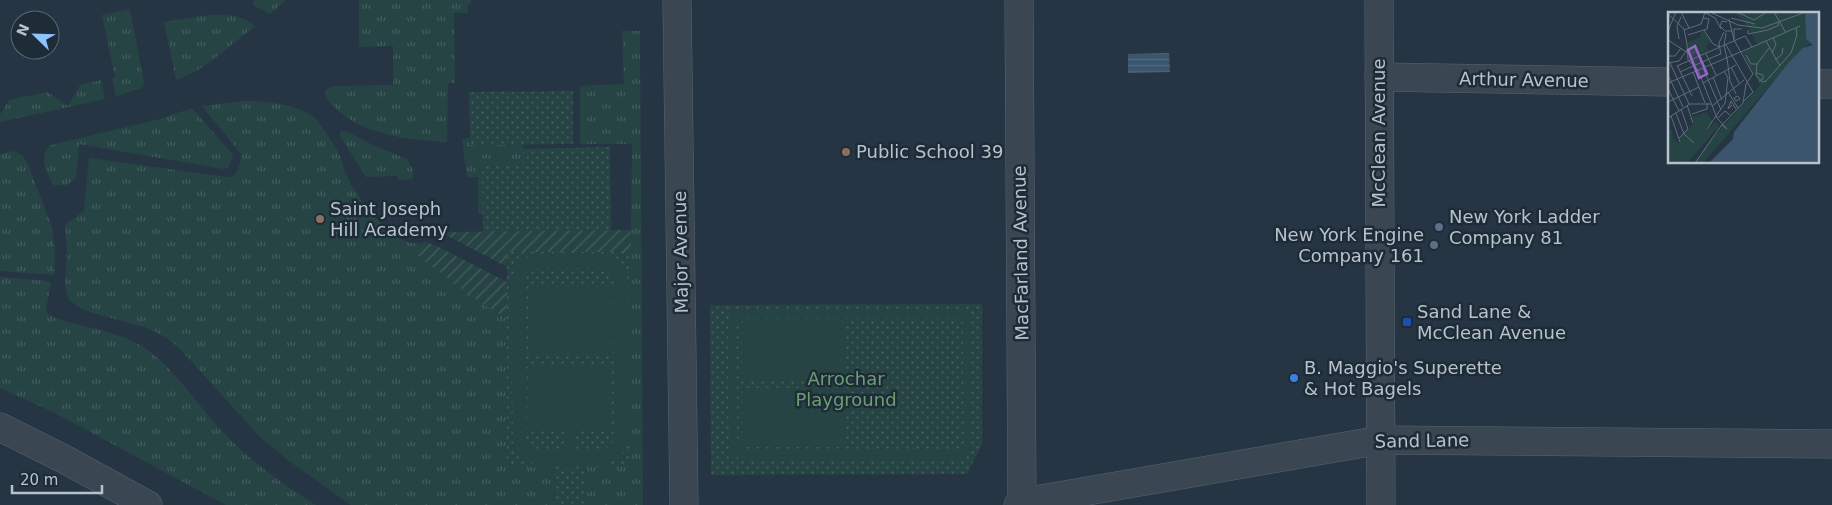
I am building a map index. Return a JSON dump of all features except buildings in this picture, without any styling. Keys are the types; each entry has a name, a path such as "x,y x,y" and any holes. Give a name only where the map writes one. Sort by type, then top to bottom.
{"street":[{"name":"Major Avenue","path":"677,0 684,505"},
{"name":"MacFarland Avenue","path":"1019,0 1021,504"},
{"name":"McClean Avenue","path":"1379,0 1381,505"},
{"name":"Arthur Avenue","path":"1379,77 1668,82"},
{"path":"0,426 148,505"},
{"name":"Sand Lane","path":"1021,504 1381,440 1832,444"}],"green space":[{"path":"254,0 286,0 270,14 253,5"},
{"path":"359,0 471,0 471,4 468,4 468,13 454,13 455,83 448,83 447,142 397,137 381,133 351,120 326,98 325,90 333,86 393,85 393,46 359,47"},
{"path":"130,9 144,83 142,88 116,96 112,78 115,77 102,15"},
{"path":"209,15 239,17 255,26 204,66 193,73 176,79 164,22"},
{"path":"622,31 640,31 643,505 586,505 586,467 631,466 632,144 580,144 580,86 624,84"},
{"path":"101,80 105,99 0,122 0,115 9,100 47,92 68,106 80,85"},
{"path":"573,91 573,144 470,145 469,92"},
{"path":"243,101 272,103 292,107 316,119 337,150 352,185 378,220 399,238 420,243 418,246 418,256 475,299 507,319 507,467 554,467 555,505 351,505 289,461 260,437 181,350 168,339 150,329 83,310 69,300 65,285 67,250 65,225 84,211 89,158 227,177 233,176 238,170 242,155 202,106"},
{"path":"192,108 232,154 233,158 228,168 223,169 79,144 76,178 67,185 53,185 44,164 45,154 51,145 160,119"},
{"path":"342,131 346,131 407,159 413,170 413,179 398,180 397,176 366,177 340,136"},
{"path":"470,138 470,145 523,144 523,166 482,166 483,214 478,214 478,177 467,177 462,139"},
{"path":"610,147 611,230 483,232 482,166 523,166 523,149"},
{"path":"13,151 22,155 27,162 52,227 55,252 54,275 0,271 0,154"},
{"path":"631,230 631,252 508,252 507,267 446,235 448,232"},
{"path":"425,242 439,247 507,282 507,319 475,299 418,256 418,247"},
{"path":"507,252 631,252 631,467 586,467 586,505 555,505 554,467 507,467"},
{"path":"565,253 601,254 617,259 625,270 628,283 629,440 620,456 608,463 574,464 573,468 566,468 566,464 535,463 522,458 513,444 511,282 519,264 535,254","holes":["537,268 601,268 611,272 614,278 615,437 609,447 604,449 592,451 574,450 574,431 612,431 612,364 528,364 527,431 566,431 566,450 538,450 526,440 525,281 528,273"]},
{"path":"0,277 49,281 51,283 46,309 49,315 125,338 149,351 168,368 221,430 243,452 316,505 226,505 53,412 0,388"},
{"path":"528,287 613,287 613,355 528,355"},
{"name":"Arrochar Playground","path":"982,304 982,444 967,474 711,475 710,305"},
{"path":"960,309 968,313 971,322 971,445 966,458 741,460 732,454 729,444 728,323 730,318 728,310","holes":["740,318 960,318 963,323 964,444 962,449 958,451 740,450 737,445 736,325"]},
{"path":"742,322 846,322 846,380 742,380"},
{"path":"742,388 846,388 846,447 742,447"}],"water":[{"path":"1169,53 1170,72 1128,73 1128,54"}],"place":[{"name":"Public School 39","path":"846,152"},
{"name":"Saint Joseph Hill Academy","path":"320,219"},
{"name":"New York Ladder Company 81","path":"1439,227"},
{"name":"New York Engine Company 161","path":"1434,245"},
{"name":"Sand Lane & McClean Avenue","path":"1407,322"},
{"name":"B. Maggio's Superette & Hot Bagels","path":"1294,378"}]}
